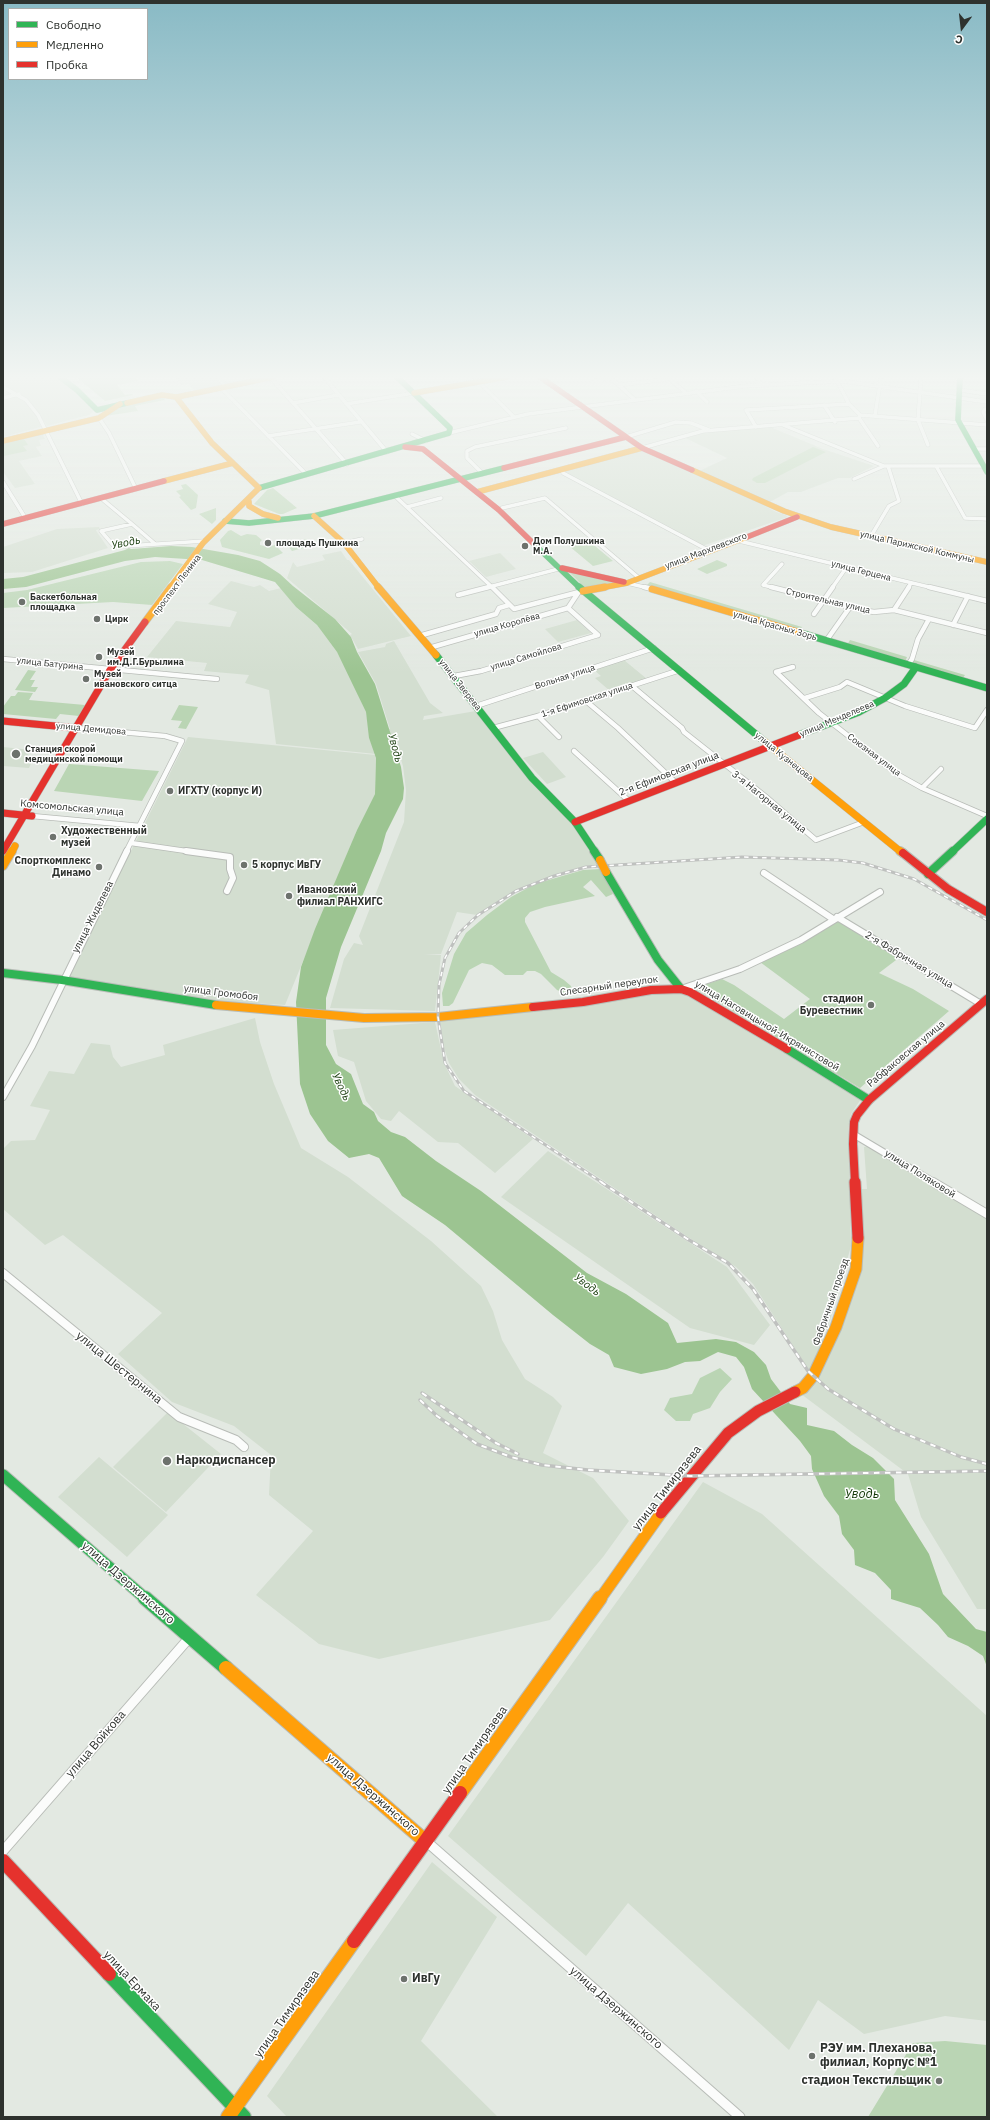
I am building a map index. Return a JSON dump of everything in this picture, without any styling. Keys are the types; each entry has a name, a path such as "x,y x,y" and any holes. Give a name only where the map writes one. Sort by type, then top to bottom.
{"main road":[{"path":"3,524 185,476"},
{"path":"249,476 262,487"},
{"path":"251,476 262,487"},
{"path":"262,487 304,476"},
{"name":"улица Кузнецова","path":"459,476 463,479"},
{"name":"улица Кузнецова","path":"459,476 499,510 560,568"},
{"path":"226,524 262,522 314,516 476,476"},
{"path":"478,492 537,476"},
{"name":"улица Парижской Коммуны","path":"705,476 797,517 871,536 987,562"},
{"name":"проспект Ленина","path":"3,866 28,815 112,670 205,543 249,502 262,487"},
{"name":"проспект Ленина","path":"226,524 262,487"},
{"name":"улица Кузнецова","path":"478,492 502,508 584,592 654,648 771,747 928,874 948,889 987,912"},
{"path":"249,502 251,507 268,516 296,518"},
{"name":"улица Зверева","path":"314,516 344,543 395,609 454,676 532,778 575,822 600,860"},
{"name":"улица Мархлевского","path":"584,592 627,583 640,582 708,550 797,517"},
{"path":"560,568 627,583"},
{"name":"улица Красных Зорь","path":"652,589 987,688"},
{"name":"улица Менделеева","path":"771,747 859,712 885,698 904,684 912,666"},
{"name":"улица Демидова","path":"3,721 79,728"},
{"name":"2-я Ефимовская улица","path":"575,822 771,747"},
{"name":"Комсомольская улица","path":"3,813 28,815"},
{"name":"проспект Ленина","path":"3,851 28,815"},
{"path":"928,874 987,818"},
{"name":"улица Наговицыной-Икрянистовой","path":"600,860 658,960 681,990 690,992 772,1040 869,1100"},
{"name":"улица Громобоя","path":"3,973 62,980 219,1005 287,1012 382,1019 438,1017"},
{"name":"Слесарный переулок","path":"438,1017 583,1002 651,990 681,990"},
{"name":"Рабфаковская улица","path":"854,1134 857,1115 869,1100 984,1001"},
{"name":"Фабричный проезд","path":"758,1411 803,1388 817,1369 836,1327 856,1269 859,1242 854,1134"},
{"name":"улица Тимирязева","path":"228,2117 670,1500 728,1433 758,1411"},
{"name":"улица Дзержинского","path":"3,1474 426,1841"},
{"name":"улица Ермака","path":"3,1861 244,2117"}],"street":[{"path":"68,476 82,504"},
{"path":"130,476 136,489"},
{"path":"570,476 708,550"},
{"path":"854,479 862,476"},
{"path":"871,536 889,506 899,501 890,476"},
{"path":"941,476 964,518 987,520"},
{"path":"3,482 26,519"},
{"path":"395,496 467,562 509,605 499,608 496,614 419,636"},
{"path":"407,507 441,498"},
{"path":"502,508 545,498 640,582"},
{"path":"102,499 154,543"},
{"path":"132,524 101,531 113,545 126,546 154,543 205,543"},
{"path":"344,543 362,539"},
{"name":"улица Герцена","path":"734,540 985,601"},
{"name":"Строительная улица","path":"782,564 763,585 850,607 874,612 894,610 987,633"},
{"path":"458,595 560,568"},
{"path":"814,614 846,568"},
{"name":"улица Красных Зорь","path":"640,582 652,589"},
{"path":"894,610 911,583"},
{"path":"568,608 584,592"},
{"name":"улица Мархлевского","path":"509,605 514,609 584,592"},
{"path":"985,601 987,594"},
{"path":"953,625 968,596"},
{"path":"826,641 850,607"},
{"name":"улица Самойлова","path":"454,676 481,671 598,635 568,608"},
{"name":"улица Королёва","path":"429,648 568,608"},
{"name":"улица Менделеева","path":"912,666 912,659 918,639 929,619"},
{"name":"Вольная улица","path":"476,706 654,648"},
{"name":"улица Батурина","path":"3,659 217,679"},
{"name":"Союзная улица","path":"793,666 776,672 832,723 897,774 922,788 987,818"},
{"name":"1-я Ефимовская улица","path":"493,728 538,716 680,670"},
{"path":"805,698 840,687 847,682 885,698 975,728 987,710"},
{"name":"3-я Нагорная улица","path":"632,686 816,840 864,822"},
{"path":"586,701 618,728 676,783"},
{"path":"538,716 559,737"},
{"name":"улица Демидова","path":"79,728 179,738"},
{"name":"улица Жиделева","path":"3,1097 32,1046 62,980 182,741 179,738"},
{"path":"574,751 629,801"},
{"path":"922,788 941,769"},
{"name":"Комсомольская улица","path":"28,815 140,826"},
{"path":"131,843 230,857 230,869 233,878 227,891"},
{"name":"2-я Фабричная улица","path":"764,873 835,918 984,1001"},
{"name":"Слесарный переулок","path":"681,990 759,960 801,940 880,892"},
{"name":"улица Поляковой","path":"854,1134 987,1214"},
{"name":"улица Шестернина","path":"3,1273 179,1417 236,1440 244,1447"},
{"name":"улица Войкова","path":"3,1851 190,1637"},
{"name":"улица Дзержинского","path":"426,1841 740,2117"}],"shaded area":[{"path":"6,476 29,476 35,484 15,488"},
{"path":"570,476 699,476 788,517 702,546"},
{"path":"710,476 854,476 850,478 838,478 801,492 788,492 768,503"},
{"path":"757,476 779,476 765,483 757,483 752,480"},
{"path":"186,484 198,495 196,508 191,510 179,497 181,496 176,491 183,489 181,485"},
{"path":"273,488 297,508 283,514 279,514 254,504 267,490"},
{"path":"216,508 216,520 212,524 199,514"},
{"path":"99,527 100,529 96,530 108,548 32,572 3,573 3,547 57,529"},
{"path":"231,530 241,536 247,534 256,535 262,540 260,545 268,547 275,545 283,553 269,559 222,547 220,540 228,531"},
{"path":"307,539 307,547 292,551 286,544"},
{"path":"589,541 613,561 593,566 569,546"},
{"path":"341,551 411,636 358,649 350,635 352,634 287,578 293,562 297,567 325,560 322,555"},
{"path":"500,553 516,569 486,577 469,561"},
{"path":"717,560 727,564 727,566 707,574 697,569"},
{"path":"170,561 183,564 152,605 113,602 3,608 3,593 27,590 141,562"},
{"path":"568,571 620,582 585,588"},
{"path":"231,581 254,587 260,585 269,591 281,588 296,607 317,625 337,652 352,681 366,712 369,731 390,729 376,684 358,652 385,647 386,644 394,641 430,703 443,713 424,716 423,720 476,711 513,759 573,821 599,865 585,866 531,883 477,915 457,912 441,954 424,954 441,955 435,1011 330,1008 344,959 354,943 363,945 359,936 404,822 406,790 403,766 394,737 369,738 376,754 276,744 269,690 245,683 249,675 204,671 207,663 147,657 176,621 230,627 237,612 208,604"},
{"path":"650,582 802,627 799,631 646,586"},
{"path":"577,620 591,633 558,642 545,629"},
{"path":"850,640 907,657 905,662 847,645"},
{"path":"624,660 647,679 610,691 595,678 601,676 593,669"},
{"path":"914,660 965,675 962,679 911,664"},
{"path":"28,670 36,671 30,680 35,680 31,687 38,687 35,692 15,690"},
{"path":"18,692 33,693 29,700 85,705 79,716 60,714 56,719 3,714 3,707 11,696 15,696"},
{"path":"179,705 198,707 186,729 178,728 182,721 171,720"},
{"path":"188,737 376,755 375,794 357,830 285,1005 235,1002 178,995 68,977"},
{"name":"Станция скорой медицинской помощи","path":"3,747 31,750 26,758 33,759 29,768 3,766"},
{"path":"543,752 566,777 547,784 523,758"},
{"path":"69,764 159,771 142,801 54,791"},
{"path":"601,869 613,894 606,897 591,880 583,887 595,896 545,907 530,912 525,918 525,922 551,972 571,986 572,991 565,993 557,990 541,974 535,971 527,971 523,975 505,975 492,965 482,963 469,970 453,1003 449,1006 443,1006 442,993 454,954 466,933 511,897 535,884 583,870"},
{"name":"стадион Буревестник","path":"840,920 900,957 879,973 913,989 949,1011 860,1088 695,988 722,979 734,985 784,1019 810,999 760,962"},
{"path":"682,993 691,995 861,1099 851,1114 848,1129 851,1246 831,1317 810,1372 753,1284 736,1267 691,1239 475,1095 459,1079 449,1063 441,1039 440,1019 640,994"},
{"path":"255,1018 260,1042 274,1084 301,1148 348,1177 431,1241 481,1286 493,1311 502,1340 525,1379 553,1397 562,1406 543,1453 593,1478 629,1521 603,1557 550,1620 379,1659 319,1644 256,1595 313,1531 269,1495 271,1455 234,1426 172,1402 118,1354 162,1313 63,1235 45,1245 3,1209 3,1149 11,1141 35,1140 50,1110 30,1106 49,1071 74,1074 91,1043 110,1045 113,1057 121,1067 165,1055 163,1045"},
{"path":"435,1022 444,1063 455,1086 533,1139 495,1173 458,1143 438,1142 399,1111 391,1121 381,1119 366,1101 354,1062 338,1056 333,1030"},
{"path":"871,1145 987,1216 987,1609 977,1609 921,1517 908,1474 801,1394 858,1266 858,1189 867,1189 864,1147"},
{"path":"548,1151 727,1267 770,1325 754,1345 690,1328 501,1197"},
{"path":"720,1368 732,1379 720,1392 710,1408 693,1414 690,1421 676,1421 664,1410 670,1398 692,1394 700,1378"},
{"name":"Наркодиспансер","path":"168,1412 221,1454 166,1512 113,1467"},
{"path":"99,1457 168,1515 127,1557 58,1497"},
{"path":"703,1482 762,1514 987,1716 987,2021 945,2016 864,2034 818,2000 789,2050 628,1903 586,1956 448,1836"},
{"name":"ИвГу","path":"432,1862 497,1917 421,2041 498,2117 287,2117 267,2096"},
{"name":"стадион Текстильщик","path":"945,2041 987,2045 987,2117 868,2117 913,2043"}],"water":[{"name":"Уводь","path":"171,546 192,547 238,555 260,561 280,574 335,619 351,637 357,652 375,684 401,767 404,788 403,799 386,833 381,851 341,947 326,998 326,1045 336,1064 351,1074 363,1104 374,1112 378,1121 391,1132 405,1137 436,1161 481,1191 587,1273 626,1294 668,1323 677,1343 716,1339 736,1342 754,1352 766,1365 771,1379 790,1404 807,1408 807,1425 834,1431 852,1445 873,1458 894,1479 895,1500 929,1554 943,1594 976,1629 987,1632 987,1667 983,1656 968,1646 948,1637 920,1608 891,1599 891,1590 875,1573 855,1565 854,1550 842,1534 839,1516 824,1496 812,1469 811,1456 800,1441 752,1389 744,1367 736,1357 718,1352 700,1361 685,1362 667,1369 641,1374 614,1367 609,1355 590,1344 553,1315 445,1225 402,1196 379,1158 369,1154 349,1158 328,1141 310,1114 300,1084 296,1002 301,967 315,929 357,830 375,794 376,758 369,738 366,712 337,652 317,625 296,607 275,582 202,560 155,557 125,561 26,587 3,589 3,579 23,577 129,548"}],"railway":[{"path":"603,1183 464,1091 445,1063 438,1017 439,985 445,958 459,933 478,915 516,891 554,876 586,867 742,857 838,860 863,863 914,879 987,920"},
{"path":"601,1182 689,1240 728,1263 753,1289 808,1371 828,1389 894,1429 961,1457 987,1464"},
{"path":"422,1393 496,1443 518,1454"},
{"path":"420,1400 437,1416 477,1444 511,1457 542,1465 588,1470 690,1476 987,1471"}],"traffic: fast":[{"path":"259,488 301,476"},
{"path":"225,521 249,523 314,516 473,476"},
{"path":"534,544 583,591 764,741"},
{"path":"801,633 987,688"},
{"path":"436,655 454,676 532,778 575,822 600,860"},
{"path":"799,735 859,712 885,698 904,684 916,667"},
{"path":"928,874 987,819"},
{"path":"606,872 658,960 681,989"},
{"path":"3,973 62,980 216,1005"},
{"path":"787,1049 869,1100"},
{"path":"3,1475 226,1668"},
{"path":"109,1974 244,2117"}],"traffic: slow":[{"path":"164,481 183,476"},
{"path":"145,622 203,543 259,488 246,476"},
{"path":"477,492 537,476"},
{"path":"705,476 784,511 831,527 987,562"},
{"path":"249,502 249,506 263,514 278,518"},
{"path":"314,516 344,543 395,609 436,655"},
{"path":"583,591 627,583 747,537"},
{"path":"652,589 801,633"},
{"path":"764,741 903,853"},
{"path":"3,866 15,846"},
{"path":"600,860 606,872"},
{"path":"216,1005 364,1018 438,1017 533,1007"},
{"path":"795,1392 803,1388 813,1376 836,1327 856,1269 858,1238"},
{"path":"460,1793 661,1513"},
{"path":"226,1668 425,1841"},
{"path":"228,2117 354,1941"}],"traffic: jam":[{"path":"457,476 499,510 534,544"},
{"path":"3,524 164,481"},
{"path":"747,537 797,517"},
{"path":"562,568 624,582"},
{"path":"3,851 110,670 145,622"},
{"path":"3,721 76,728"},
{"path":"575,822 799,735"},
{"path":"3,813 32,816"},
{"path":"903,853 948,889 987,912"},
{"path":"533,1007 583,1002 651,990 681,989 690,992 787,1049"},
{"path":"858,1238 853,1144 854,1122 857,1115 869,1100 987,999"},
{"path":"661,1513 728,1433 758,1411 795,1392"},
{"path":"354,1941 460,1793"},
{"path":"3,1861 109,1974"}],"place":[{"name":"площадь Пушкина","path":"268,543"},
{"name":"Дом Полушкина М.А.","path":"525,546"},
{"name":"Баскетбольная площадка","path":"22,602"},
{"name":"Цирк","path":"97,619"},
{"name":"Музей им.Д.Г.Бурылина","path":"99,657"},
{"name":"Музей ивановского ситца","path":"86,679"},
{"name":"Станция скорой медицинской помощи","path":"16,754"},
{"name":"ИГХТУ (корпус И)","path":"170,791"},
{"name":"Художественный музей","path":"53,837"},
{"name":"5 корпус ИвГУ","path":"244,865"},
{"name":"Спорткомплекс Динамо","path":"99,867"},
{"name":"Ивановский филиал РАНХИГС","path":"289,896"},
{"name":"стадион Буревестник","path":"871,1005"},
{"name":"Наркодиспансер","path":"167,1461"},
{"name":"ИвГу","path":"404,1979"},
{"name":"РЭУ им. Плеханова, филиал, Корпус №1","path":"812,2056"},
{"name":"стадион Текстильщик","path":"939,2081"}]}
